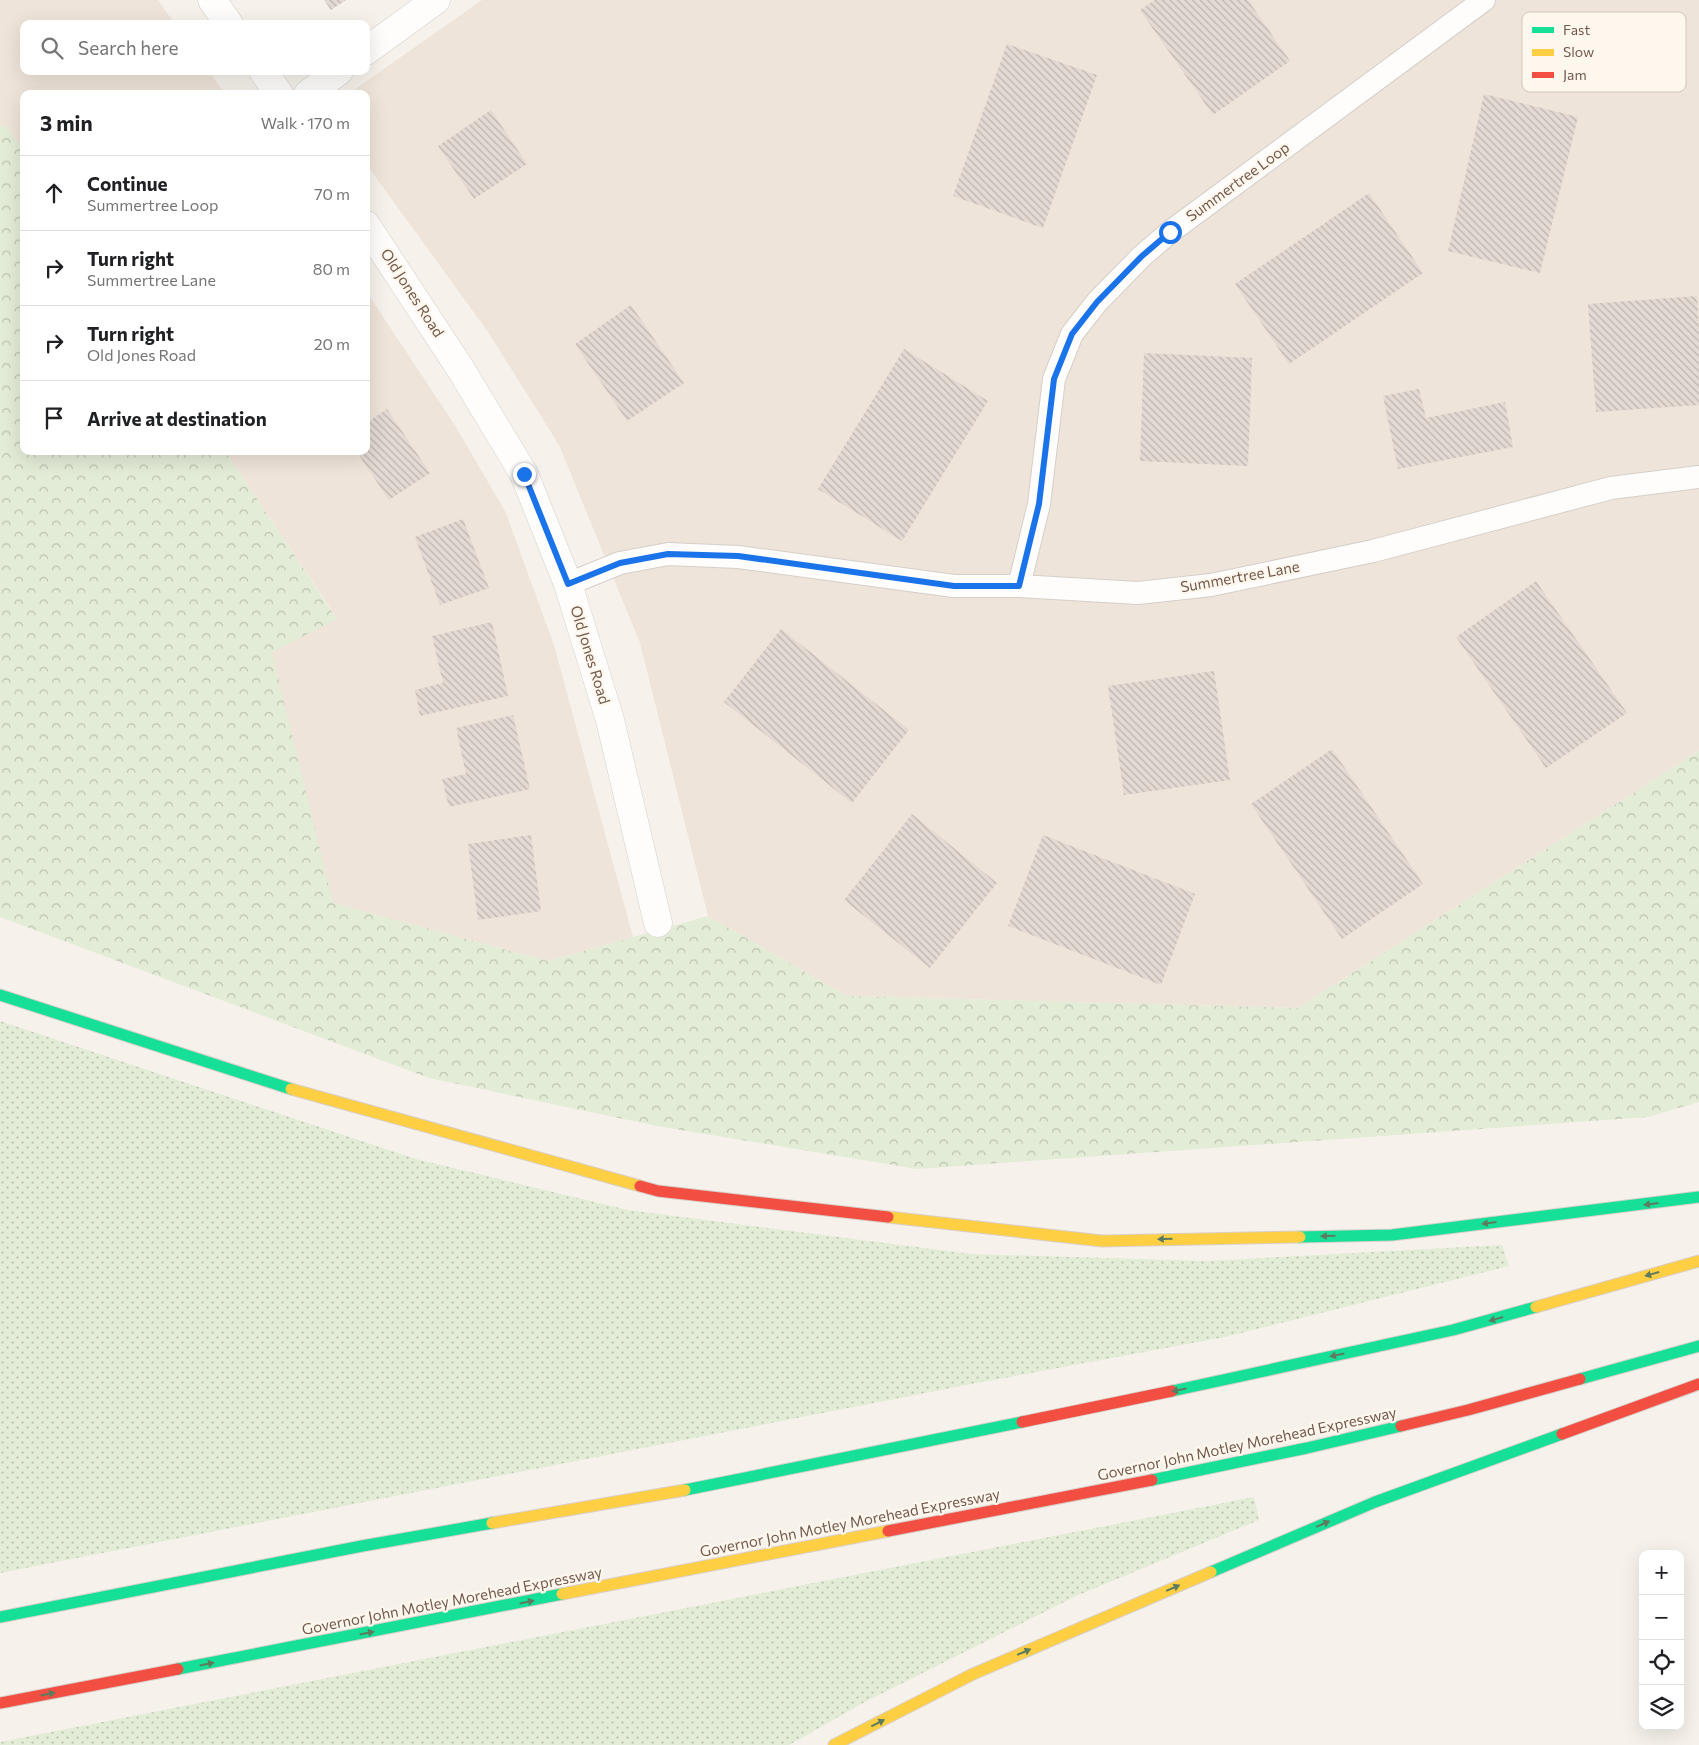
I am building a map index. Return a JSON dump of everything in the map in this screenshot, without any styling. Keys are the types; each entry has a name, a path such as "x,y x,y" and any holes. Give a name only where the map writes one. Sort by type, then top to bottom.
{"highway":[{"path":"0,995 285,1087 658,1191 1102,1240 1392,1234 1699,1197"},
{"path":"0,1617 362,1546 683,1490 1163,1393 1453,1330 1699,1261"},
{"name":"Governor John Motley Morehead Expressway","path":"0,1703 1062,1498 1307,1448 1468,1410 1699,1346"},
{"path":"834,1745 973,1674 1375,1502 1699,1384"}],"street":[{"path":"212,0 226,20"},
{"path":"370,48 436,0"},
{"path":"266,75 276,90"},
{"path":"313,90 334,75"},
{"name":"Old Jones Road","path":"370,231 460,368 524,474 568,584 610,720 658,923"}],"lane":[{"name":"Summertree Loop","path":"1019,586 1039,504 1054,379 1072,334 1097,302 1142,256 1170,232 1484,0"},
{"name":"Summertree Lane","path":"568,584 620,563 668,554 738,556 954,586 1019,586 1138,593 1211,585 1373,551 1611,488 1699,477"}],"shaded area":[{"path":"0,0 158,0 172,20 20,20 20,75 212,75 222,90 20,90 20,146 5,125 0,128"},
{"path":"482,0 1699,0 1699,751 1298,1008 847,996 708,916 640,643 559,445 488,332 370,170 370,90 354,90"},
{"path":"370,297 456,427 506,513 554,645 633,937 548,961 332,903 271,652 337,618 228,455 370,455"}],"green space":[{"path":"5,125 20,146 20,455 228,455 337,619 272,652 333,903 548,961 708,916 847,996 1298,1008 1699,751 1699,1102 1648,1117 917,1169 657,1126 429,1078 0,917 0,128"},
{"path":"0,1021 416,1159 628,1210 971,1254 1207,1261 1502,1245 1509,1266 1225,1337 977,1383 0,1573"},
{"path":"1254,1497 1259,1520 1076,1596 863,1703 789,1745 0,1745 0,1742"}],"building":[{"path":"324,0 346,0 331,10"},
{"path":"1155,0 1248,0 1290,61 1213,115 1140,10"},
{"path":"1007,44 1097,75 1043,228 953,196"},
{"path":"1484,94 1578,117 1540,273 1448,251"},
{"path":"491,110 527,164 474,199 438,146"},
{"path":"1369,193 1423,273 1289,364 1235,284"},
{"path":"1697,296 1699,405 1596,412 1588,304"},
{"path":"631,305 684,383 627,421 575,344"},
{"path":"904,349 988,401 902,541 818,489"},
{"path":"1144,353 1252,358 1248,466 1140,461"},
{"path":"1419,389 1426,418 1505,402 1513,447 1398,469 1383,396"},
{"path":"387,409 430,473 389,500 359,455 370,455 370,420"},
{"path":"463,519 489,588 440,605 415,537"},
{"path":"1536,581 1627,713 1546,768 1456,637"},
{"path":"492,622 508,696 420,716 415,690 443,683 432,636"},
{"path":"781,629 909,730 852,803 724,702"},
{"path":"1214,671 1230,780 1124,795 1108,686"},
{"path":"513,715 530,789 449,807 442,779 466,774 456,728"},
{"path":"1332,749 1423,884 1342,939 1251,804"},
{"path":"912,814 997,883 930,968 844,900"},
{"path":"531,835 541,911 478,920 468,844"},
{"path":"1043,835 1195,894 1161,985 1008,926"}],"traffic: fast":[{"path":"0,995 291,1089"},
{"path":"1300,1237 1392,1235 1699,1197"},
{"path":"1172,1391 1453,1330 1536,1307"},
{"path":"1580,1379 1699,1346"},
{"path":"685,1490 1022,1422"},
{"path":"1152,1480 1307,1448 1401,1426"},
{"path":"1211,1572 1375,1502 1562,1434"},
{"path":"0,1617 362,1546 492,1523"},
{"path":"178,1669 562,1594"}],"traffic: slow":[{"path":"291,1089 640,1186"},
{"path":"888,1217 1102,1241 1300,1237"},
{"path":"1536,1307 1699,1261"},
{"path":"492,1523 685,1490"},
{"path":"562,1594 888,1531"},
{"path":"834,1745 973,1674 1211,1572"}],"traffic: jam":[{"path":"640,1186 658,1191 888,1217"},
{"path":"1401,1426 1468,1410 1580,1379"},
{"path":"1562,1434 1699,1384"},
{"path":"1022,1422 1172,1391"},
{"path":"888,1531 1152,1480"},
{"path":"0,1703 178,1669"}],"route":[{"path":"524,474 568,584 620,563 668,554 738,556 954,586 1019,586 1039,504 1054,379 1072,334 1097,302 1142,256 1170,232"}]}
